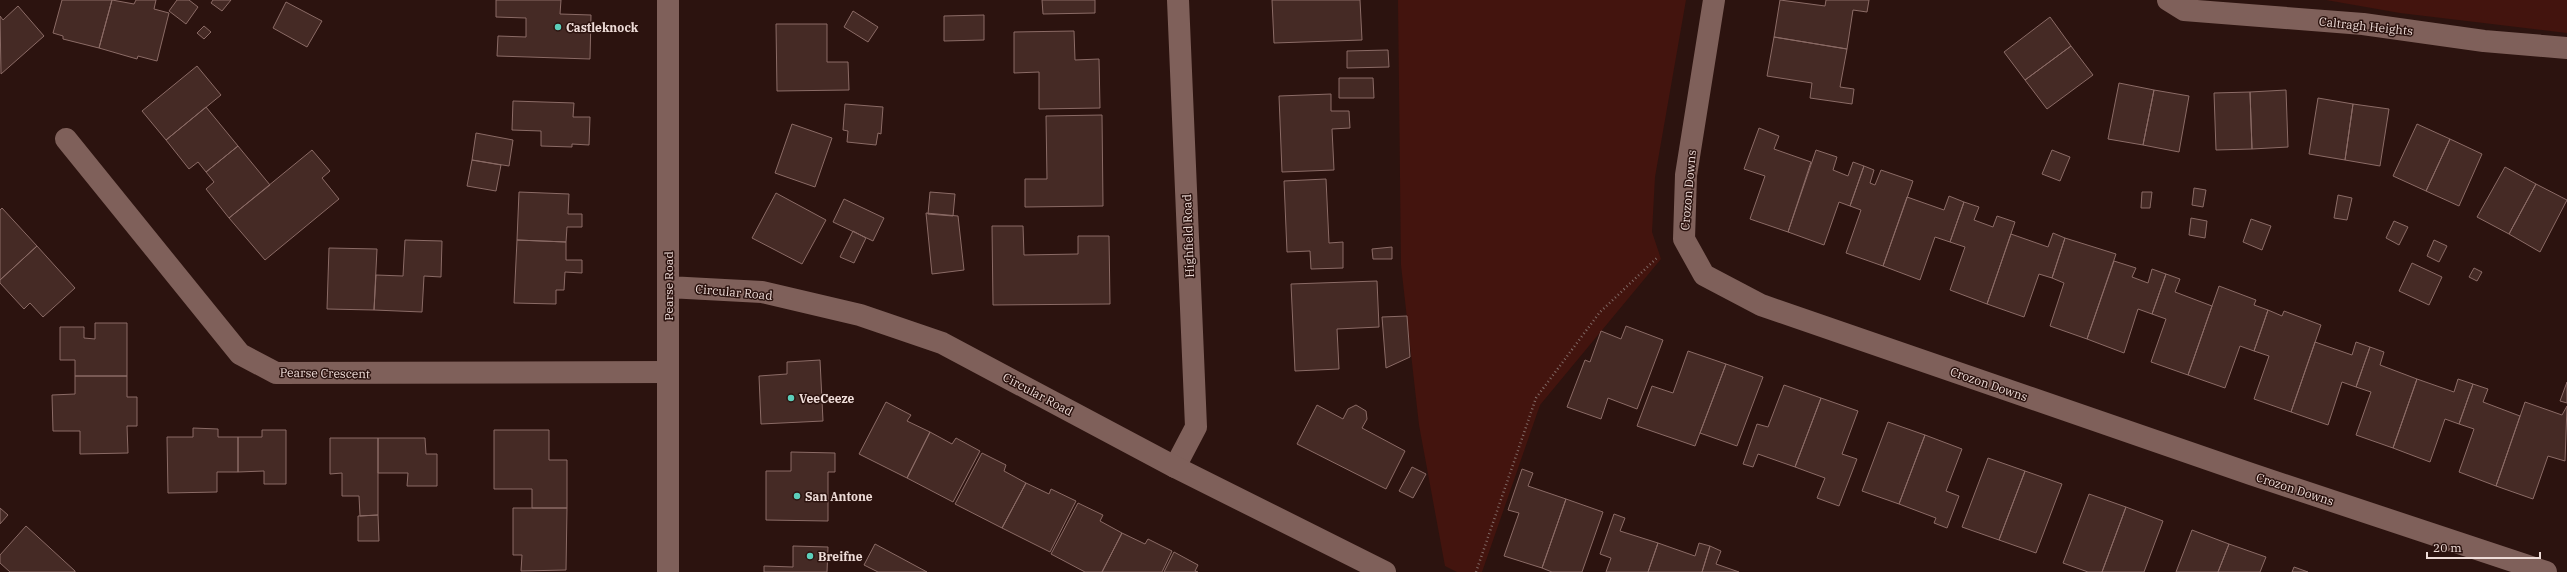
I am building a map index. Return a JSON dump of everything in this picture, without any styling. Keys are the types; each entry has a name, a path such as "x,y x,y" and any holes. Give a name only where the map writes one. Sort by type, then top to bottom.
{"street":[{"name":"Pearse Road","path":"668,0 668,572"},
{"name":"Highfield Road","path":"1175,467 1196,428 1178,0"},
{"name":"Crozon Downs","path":"1714,0 1686,175 1684,239 1704,275 1761,305 2251,474 2546,572"},
{"name":"Caltragh Heights","path":"2168,0 2184,10 2363,24 2484,40 2567,48"},
{"name":"Pearse Crescent","path":"66,139 240,354 276,373 668,372"},
{"name":"Circular Road","path":"668,286 762,292 860,315 927,338 942,344 1175,467 1385,572"}],"path":[{"path":"1476,572 1536,398 1600,312 1660,255 1684,239"}],"shaded area":[{"path":"1398,0 1686,0 1655,177 1652,232 1661,259 1540,405 1482,572 1457,572 1445,566 1419,425 1401,265"},
{"path":"2326,0 2567,0 2567,33 2400,13"}],"building":[{"path":"62,0 112,0 99,48 63,39 63,36 53,33"},
{"path":"112,0 134,4 136,0 156,0 154,9 169,13 157,61 138,56 137,59 99,48"},
{"path":"177,0 189,0 198,7 186,24 169,11"},
{"path":"213,0 231,0 222,11 211,3"},
{"name":"Castleknock","path":"496,0 561,0 560,14 591,15 590,59 497,56 498,36 526,37 526,18 496,17"},
{"path":"1042,0 1095,0 1095,13 1043,14"},
{"path":"1272,0 1360,0 1362,40 1274,43"},
{"path":"1780,0 1825,6 1826,0 1869,0 1867,12 1853,10 1847,49 1774,37"},
{"path":"286,2 322,21 307,47 273,28"},
{"path":"18,6 44,36 1,74 0,16 3,20"},
{"path":"853,11 878,27 868,42 844,27"},
{"path":"984,15 984,40 944,41 944,16"},
{"path":"2050,17 2071,46 2025,80 2004,52"},
{"path":"776,24 827,24 827,62 848,62 849,90 777,91"},
{"path":"204,26 211,32 204,39 197,33"},
{"path":"1074,31 1075,60 1099,59 1100,108 1039,109 1039,72 1014,73 1014,32"},
{"path":"1774,37 1847,49 1840,87 1854,89 1852,104 1810,98 1812,83 1767,76"},
{"path":"2071,46 2093,75 2047,109 2025,80"},
{"path":"1388,50 1389,67 1347,68 1347,51"},
{"path":"197,66 221,95 166,140 142,111"},
{"path":"1339,78 1373,78 1374,98 1339,98"},
{"path":"2119,83 2154,90 2143,145 2108,139"},
{"path":"2154,90 2189,96 2179,152 2143,145"},
{"path":"2286,90 2288,147 2252,149 2250,92"},
{"path":"2250,92 2252,149 2216,150 2214,93"},
{"path":"1331,94 1331,111 1349,111 1350,128 1332,129 1334,170 1282,172 1279,96"},
{"path":"2318,98 2353,104 2345,160 2309,154"},
{"path":"513,101 574,103 573,117 590,117 589,145 572,144 572,147 541,146 541,131 512,130"},
{"path":"845,104 883,107 881,134 878,133 876,145 847,142 848,131 843,130"},
{"path":"2353,104 2389,109 2380,166 2345,160"},
{"path":"206,107 238,146 206,172 198,162 189,169 166,140"},
{"path":"1102,115 1103,206 1025,207 1025,179 1047,179 1046,116"},
{"path":"792,124 832,138 815,187 775,173"},
{"path":"2417,124 2450,139 2426,191 2393,176"},
{"path":"1759,128 1779,136 1774,149 1811,162 1788,232 1750,219 1765,176 1744,169"},
{"path":"476,133 513,140 509,166 472,160"},
{"path":"2450,139 2482,154 2459,206 2426,191"},
{"path":"238,146 270,185 229,218 206,189 214,182 206,172"},
{"path":"312,150 330,171 322,178 339,199 265,260 229,218"},
{"path":"1816,150 1837,157 1833,170 1848,176 1853,162 1864,166 1850,206 1839,202 1824,245 1788,232"},
{"path":"2052,150 2070,157 2060,181 2042,174"},
{"path":"472,160 501,165 496,191 467,186"},
{"path":"1864,166 1874,170 1870,183 1875,185 1881,170 1913,181 1883,266 1846,253 1861,210 1850,206"},
{"path":"2505,167 2536,184 2509,234 2477,217"},
{"path":"1326,179 1329,243 1343,242 1343,268 1311,269 1310,251 1287,252 1284,181"},
{"path":"2536,184 2567,200 2540,252 2509,234"},
{"path":"2194,188 2206,190 2203,207 2192,205"},
{"path":"519,192 569,194 568,214 582,214 582,227 567,227 566,242 517,240"},
{"path":"930,192 955,194 953,216 928,214"},
{"path":"2142,192 2152,192 2150,208 2141,208"},
{"path":"776,193 826,220 802,264 752,238"},
{"path":"2338,195 2352,198 2347,220 2334,218"},
{"path":"1949,196 1964,202 1950,242 1935,237 1920,280 1883,266 1907,197 1944,210"},
{"path":"844,199 884,218 873,241 833,222"},
{"path":"1964,202 1979,207 1974,220 1993,227 1997,216 2015,222 1987,304 1950,290 1965,247 1950,242"},
{"path":"2,208 37,246 0,280 0,210"},
{"path":"926,213 958,216 964,270 932,274"},
{"path":"2191,218 2207,221 2205,238 2189,235"},
{"path":"2251,219 2271,226 2262,250 2243,242"},
{"path":"2394,221 2408,227 2399,245 2386,238"},
{"path":"992,226 1023,226 1024,255 1078,254 1078,236 1109,236 1110,304 993,305"},
{"path":"853,231 866,238 854,263 840,257"},
{"path":"2053,233 2065,238 2052,278 2039,274 2024,317 1987,304 2011,234 2048,247"},
{"path":"2065,238 2116,254 2087,339 2050,326 2064,283 2052,278"},
{"path":"405,240 442,241 441,277 424,276 422,312 374,310 376,275 403,276"},
{"path":"517,240 566,242 566,260 582,260 582,273 565,272 564,290 556,290 556,304 514,303"},
{"path":"2434,240 2447,246 2439,262 2427,256"},
{"path":"37,246 75,288 43,317 30,303 24,309 0,283 0,280"},
{"path":"1392,247 1392,259 1373,259 1372,249"},
{"path":"329,248 377,249 374,310 327,309"},
{"path":"2114,261 2136,268 2132,277 2148,283 2152,269 2166,274 2152,314 2138,309 2124,353 2087,339"},
{"path":"2412,263 2442,277 2429,305 2399,291"},
{"path":"2474,268 2482,272 2477,281 2469,277"},
{"path":"2166,274 2180,279 2175,292 2212,306 2188,375 2151,362 2166,319 2152,314"},
{"path":"1377,281 1379,327 1337,329 1339,369 1295,371 1291,284"},
{"path":"2219,286 2256,300 2254,305 2268,310 2254,351 2240,346 2225,388 2188,375"},
{"path":"2268,310 2282,316 2284,311 2321,325 2291,412 2254,399 2269,356 2254,351"},
{"path":"1407,316 1410,357 1386,368 1382,317"},
{"path":"95,323 127,323 127,376 75,376 75,360 60,360 60,327 84,327 84,338 95,339"},
{"path":"1626,326 1663,340 1637,409 1608,398 1601,419 1567,407 1585,360 1590,362 1601,331 1621,339"},
{"path":"2315,342 2352,355 2356,342 2370,347 2356,387 2342,382 2328,425 2291,412"},
{"path":"2370,347 2384,352 2380,365 2417,379 2393,448 2356,435 2371,392 2356,387"},
{"path":"1688,351 1726,364 1695,446 1637,426 1652,386 1673,393"},
{"name":"VeeCeeze","path":"820,360 823,421 761,424 759,376 787,374 787,362"},
{"path":"1726,364 1763,377 1737,446 1700,433"},
{"path":"75,376 127,376 127,397 137,397 137,426 127,426 128,453 80,454 80,431 53,431 52,395 75,394"},
{"path":"2417,379 2454,392 2458,379 2473,384 2459,424 2445,419 2430,462 2393,448"},
{"path":"2567,382 2567,403 2560,401"},
{"path":"2473,384 2488,389 2483,402 2520,416 2496,486 2459,472 2474,429 2459,424"},
{"path":"1784,385 1821,398 1795,467 1758,454 1753,467 1743,464 1757,424 1768,427"},
{"path":"1821,398 1858,411 1842,454 1857,459 1839,506 1817,498 1825,478 1795,467"},
{"path":"886,402 911,415 907,421 930,432 907,478 859,454"},
{"path":"2525,402 2562,415 2567,406 2565,461 2548,456 2533,499 2496,486"},
{"path":"1317,405 1343,419 1348,409 1356,405 1366,411 1367,419 1362,428 1405,451 1386,489 1297,444"},
{"path":"1888,422 1925,435 1899,504 1862,491"},
{"path":"193,428 218,429 218,437 238,437 238,472 217,472 217,492 168,493 167,437 193,437"},
{"path":"262,430 286,430 286,484 264,484 264,471 238,472 238,437 262,437"},
{"path":"494,430 549,430 549,460 567,460 567,508 532,508 532,489 494,489"},
{"path":"930,432 952,444 956,438 980,451 953,502 907,478"},
{"path":"1925,435 1962,449 1946,491 1959,496 1947,528 1934,523 1936,518 1899,504"},
{"path":"330,438 378,438 378,515 360,516 359,496 342,496 342,473 330,474"},
{"path":"378,438 425,438 426,454 437,454 437,486 407,486 408,473 378,473"},
{"name":"San Antone","path":"791,452 835,453 835,472 828,472 828,521 766,520 766,471 791,471"},
{"path":"982,453 1006,465 1004,471 1026,483 1002,528 955,504"},
{"path":"1988,458 2025,471 1999,540 1962,527"},
{"path":"1412,467 1426,474 1413,498 1399,491"},
{"path":"1522,469 1533,473 1528,486 1566,499 1542,568 1504,556 1519,513 1508,510"},
{"path":"2025,471 2062,484 2036,553 1999,540"},
{"path":"1026,483 1049,494 1051,489 1076,501 1050,552 1002,528"},
{"path":"2089,494 2126,507 2102,572 2088,572 2063,563"},
{"path":"1566,499 1603,512 1582,572 1552,572 1542,568"},
{"path":"1078,503 1103,515 1100,521 1122,533 1102,572 1085,572 1051,554"},
{"path":"2126,507 2163,521 2144,572 2102,572"},
{"path":"0,508 8,515 0,524"},
{"path":"513,508 567,508 566,570 521,571 522,555 513,555"},
{"path":"1614,514 1625,518 1620,531 1658,543 1648,572 1606,572 1611,558 1600,554"},
{"path":"378,515 379,541 358,541 358,516"},
{"path":"26,526 75,572 10,572 0,563 0,555"},
{"path":"2192,530 2229,544 2218,572 2176,572"},
{"path":"1122,533 1145,544 1148,539 1172,551 1162,572 1102,572"},
{"path":"1658,543 1695,556 1699,543 1710,546 1702,572 1648,572"},
{"path":"875,544 927,572 878,572 864,565"},
{"path":"2229,544 2266,557 2260,572 2218,572"},
{"name":"Breifne","path":"793,546 828,547 827,572 764,572 764,566 793,567"},
{"path":"1710,546 1721,551 1716,564 1739,572 1702,572"},
{"path":"1174,552 1198,565 1195,571 1198,572 1164,572"},
{"path":"2294,567 2308,572 2292,572"}],"place":[{"name":"Castleknock","path":"558,27"},
{"name":"VeeCeeze","path":"791,398"},
{"name":"San Antone","path":"797,496"},
{"name":"Breifne","path":"810,556"}]}
